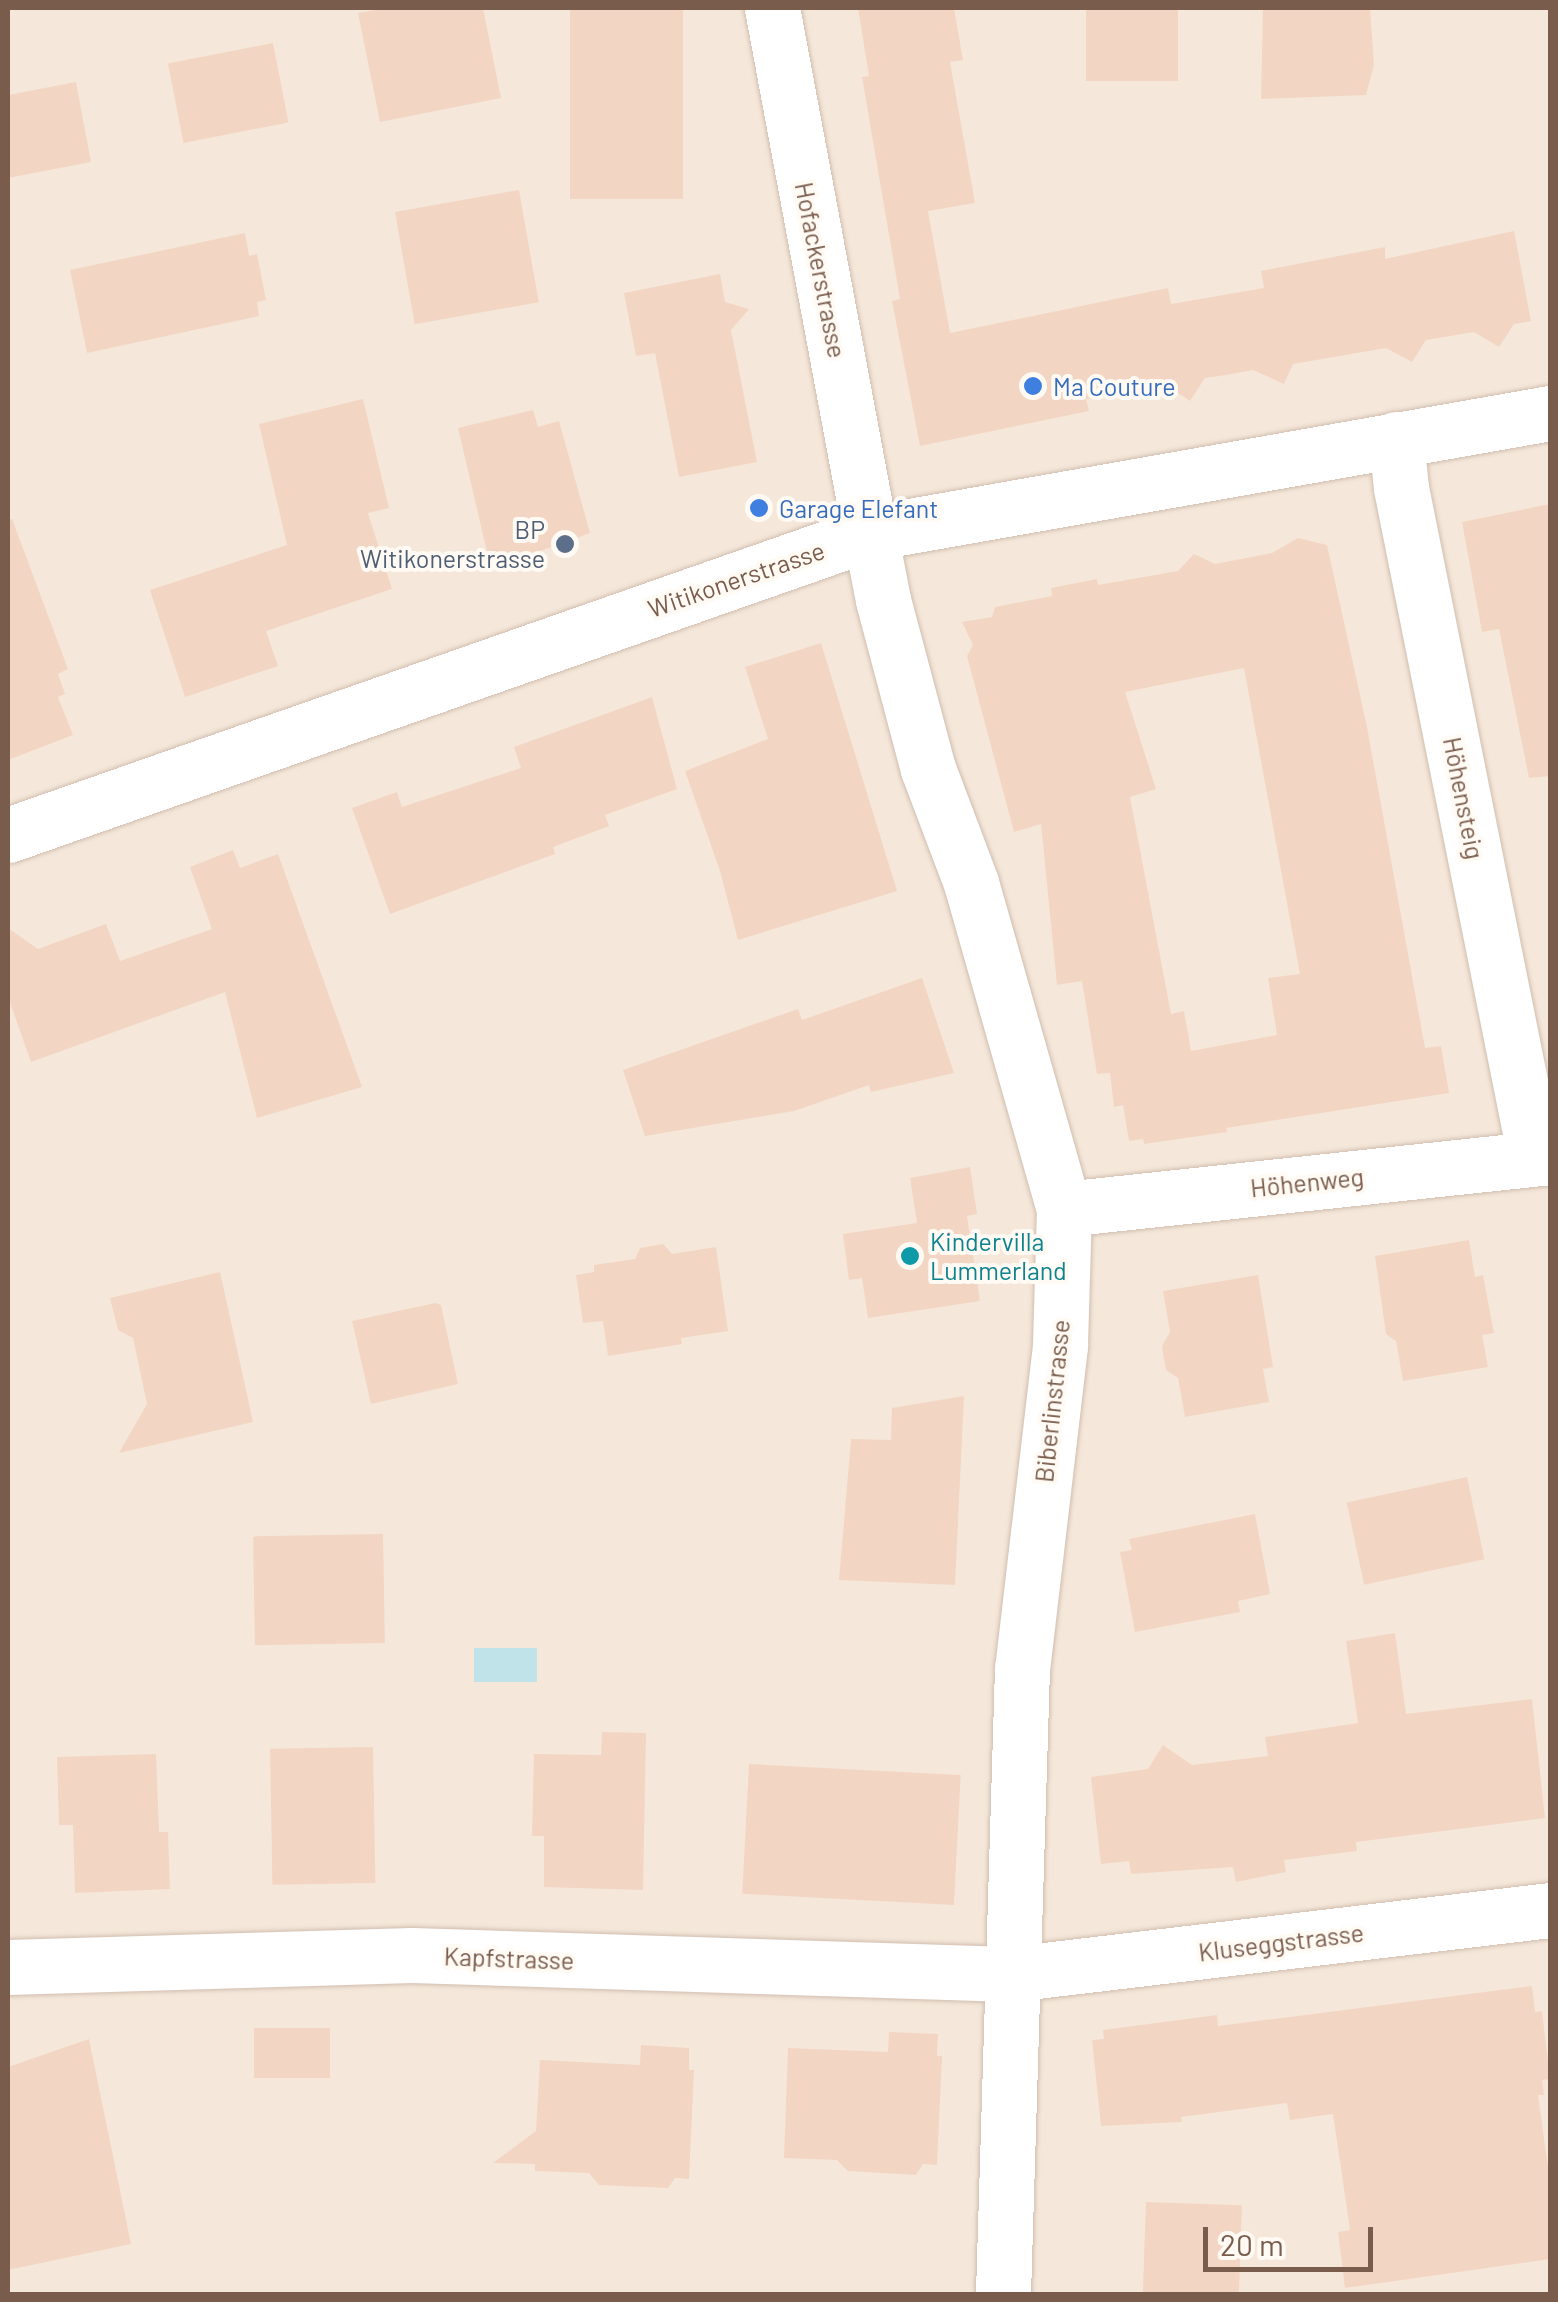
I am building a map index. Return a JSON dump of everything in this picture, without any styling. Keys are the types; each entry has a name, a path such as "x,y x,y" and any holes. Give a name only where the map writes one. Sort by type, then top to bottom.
{"street":[{"name":"Hofackerstrasse","path":"772,8 870,533"},
{"name":"Witikonerstrasse","path":"8,835 870,533 1550,413"},
{"name":"Höhensteig","path":"1396,439 1401,488 1543,1157"},
{"name":"Biberlinstrasse","path":"870,533 883,600 928,768 971,883 1064,1209 1060,1346 1022,1668 1003,2294"},
{"name":"Höhenweg","path":"1064,1209 1543,1157"},
{"name":"Kluseggstrasse","path":"1011,1974 1550,1910"},
{"name":"Kapfstrasse","path":"8,1967 412,1955 1011,1974"}],"shaded area":[{"path":"8,8 1550,8 1550,2294 8,2294"}],"water":[{"path":"474,1648 537,1648 537,1682 474,1682"}],"building":[{"path":"387,8 483,8 501,98 380,122 358,13"},
{"path":"570,8 683,8 683,199 570,199"},
{"path":"858,8 954,8 963,60 950,62 975,203 928,211 950,333 1168,288 1171,304 1264,288 1261,271 1385,247 1385,259 1514,231 1531,321 1514,324 1499,347 1474,332 1426,340 1412,362 1386,348 1293,364 1284,384 1253,370 1205,378 1190,401 1166,385 1086,399 1089,411 920,446 892,301 900,299 862,77 869,76"},
{"path":"1086,8 1178,8 1178,81 1086,81"},
{"path":"1263,8 1370,8 1374,65 1366,95 1261,99"},
{"path":"273,43 288,123 183,143 168,63"},
{"path":"76,82 91,162 8,178 8,95"},
{"path":"519,190 539,302 415,324 395,212"},
{"path":"245,233 249,256 257,254 266,300 257,302 259,316 87,353 70,270"},
{"path":"720,274 725,302 749,309 731,330 757,462 679,477 655,353 636,356 624,293"},
{"path":"363,399 389,508 368,513 392,589 266,631 278,666 185,697 150,590 287,545 259,424"},
{"path":"533,410 538,427 559,421 590,533 491,569 458,428"},
{"path":"1550,504 1550,776 1529,778 1499,629 1482,632 1462,522"},
{"path":"12,519 68,669 58,674 65,694 58,697 73,735 8,760 8,520"},
{"path":"1298,538 1327,545 1367,727 1425,1048 1441,1046 1449,1093 1226,1128 1227,1132 1144,1144 1143,1139 1129,1141 1123,1105 1114,1107 1110,1073 1097,1074 1082,981 1057,985 1041,824 1014,832 967,656 973,645 962,622 992,617 995,607 1052,596 1051,588 1097,579 1098,585 1178,571 1194,554 1215,564 1272,553","holes":["1244,668 1300,974 1268,978 1277,1035 1191,1051 1184,1011 1171,1014 1130,797 1156,789 1125,692"]},
{"path":"821,643 897,891 738,940 720,871 685,771 768,739 745,667"},
{"path":"652,697 677,789 605,815 609,826 553,847 555,854 390,914 352,808 397,792 402,807 521,768 514,747"},
{"path":"233,850 240,868 278,854 362,1087 257,1118 225,992 31,1062 8,997 8,928 38,949 106,924 120,961 212,929 190,867"},
{"path":"922,978 954,1073 871,1092 869,1085 794,1111 645,1136 623,1070 798,1009 802,1020"},
{"name":"Kindervilla Lummerland","path":"970,1167 977,1214 967,1216 980,1301 868,1318 862,1278 849,1280 843,1234 917,1223 910,1178"},
{"path":"1469,1240 1475,1277 1483,1275 1494,1333 1482,1335 1488,1367 1403,1381 1396,1341 1386,1334 1375,1256"},
{"path":"663,1244 672,1254 716,1247 728,1331 681,1338 682,1344 608,1356 603,1321 583,1323 576,1275 594,1272 594,1265 635,1259 640,1248"},
{"path":"220,1272 253,1422 119,1453 147,1404 133,1338 118,1330 110,1298"},
{"path":"1258,1275 1273,1367 1263,1369 1269,1402 1185,1417 1178,1378 1166,1370 1162,1346 1170,1332 1163,1291"},
{"path":"435,1303 441,1305 458,1384 371,1404 352,1321"},
{"path":"964,1396 955,1585 839,1580 851,1439 891,1440 892,1408"},
{"path":"1467,1477 1484,1559 1364,1585 1347,1503"},
{"path":"1255,1514 1270,1594 1238,1601 1240,1612 1135,1632 1120,1552 1132,1550 1129,1539"},
{"path":"383,1534 385,1643 255,1645 253,1536"},
{"path":"1395,1633 1406,1714 1532,1699 1545,1818 1356,1842 1357,1851 1284,1860 1286,1872 1236,1882 1233,1867 1131,1874 1129,1861 1101,1864 1091,1777 1148,1769 1163,1745 1192,1765 1268,1756 1265,1737 1358,1723 1346,1641"},
{"path":"602,1732 646,1733 643,1890 544,1887 544,1836 532,1836 534,1754 601,1755"},
{"path":"373,1747 375,1883 272,1885 270,1749"},
{"path":"156,1754 159,1832 168,1832 170,1889 75,1893 73,1825 59,1825 57,1757"},
{"path":"749,1764 961,1775 954,1905 742,1894"},
{"path":"1532,1986 1535,2012 1542,2011 1550,2079 1542,2080 1544,2095 1538,2095 1550,2181 1550,2259 1345,2288 1338,2232 1350,2230 1333,2114 1290,2120 1287,2103 1181,2117 1182,2122 1101,2126 1092,2040 1104,2039 1103,2030 1217,2015 1218,2026"},
{"path":"254,2028 330,2028 330,2078 254,2078"},
{"path":"889,2032 938,2034 937,2056 942,2056 937,2165 923,2164 916,2175 848,2171 837,2160 784,2158 788,2048 888,2052"},
{"path":"89,2039 131,2244 8,2270 8,2067"},
{"path":"641,2045 689,2048 689,2070 694,2070 689,2179 675,2178 668,2188 599,2185 589,2173 535,2171 535,2164 493,2163 536,2131 540,2060 640,2065"},
{"path":"1146,2202 1242,2205 1239,2294 1143,2293"}],"place":[{"name":"Ma Couture","path":"1033,386"},
{"name":"Garage Elefant","path":"759,508"},
{"name":"BP Witikonerstrasse","path":"565,544"},
{"name":"Kindervilla Lummerland","path":"910,1256"}]}
